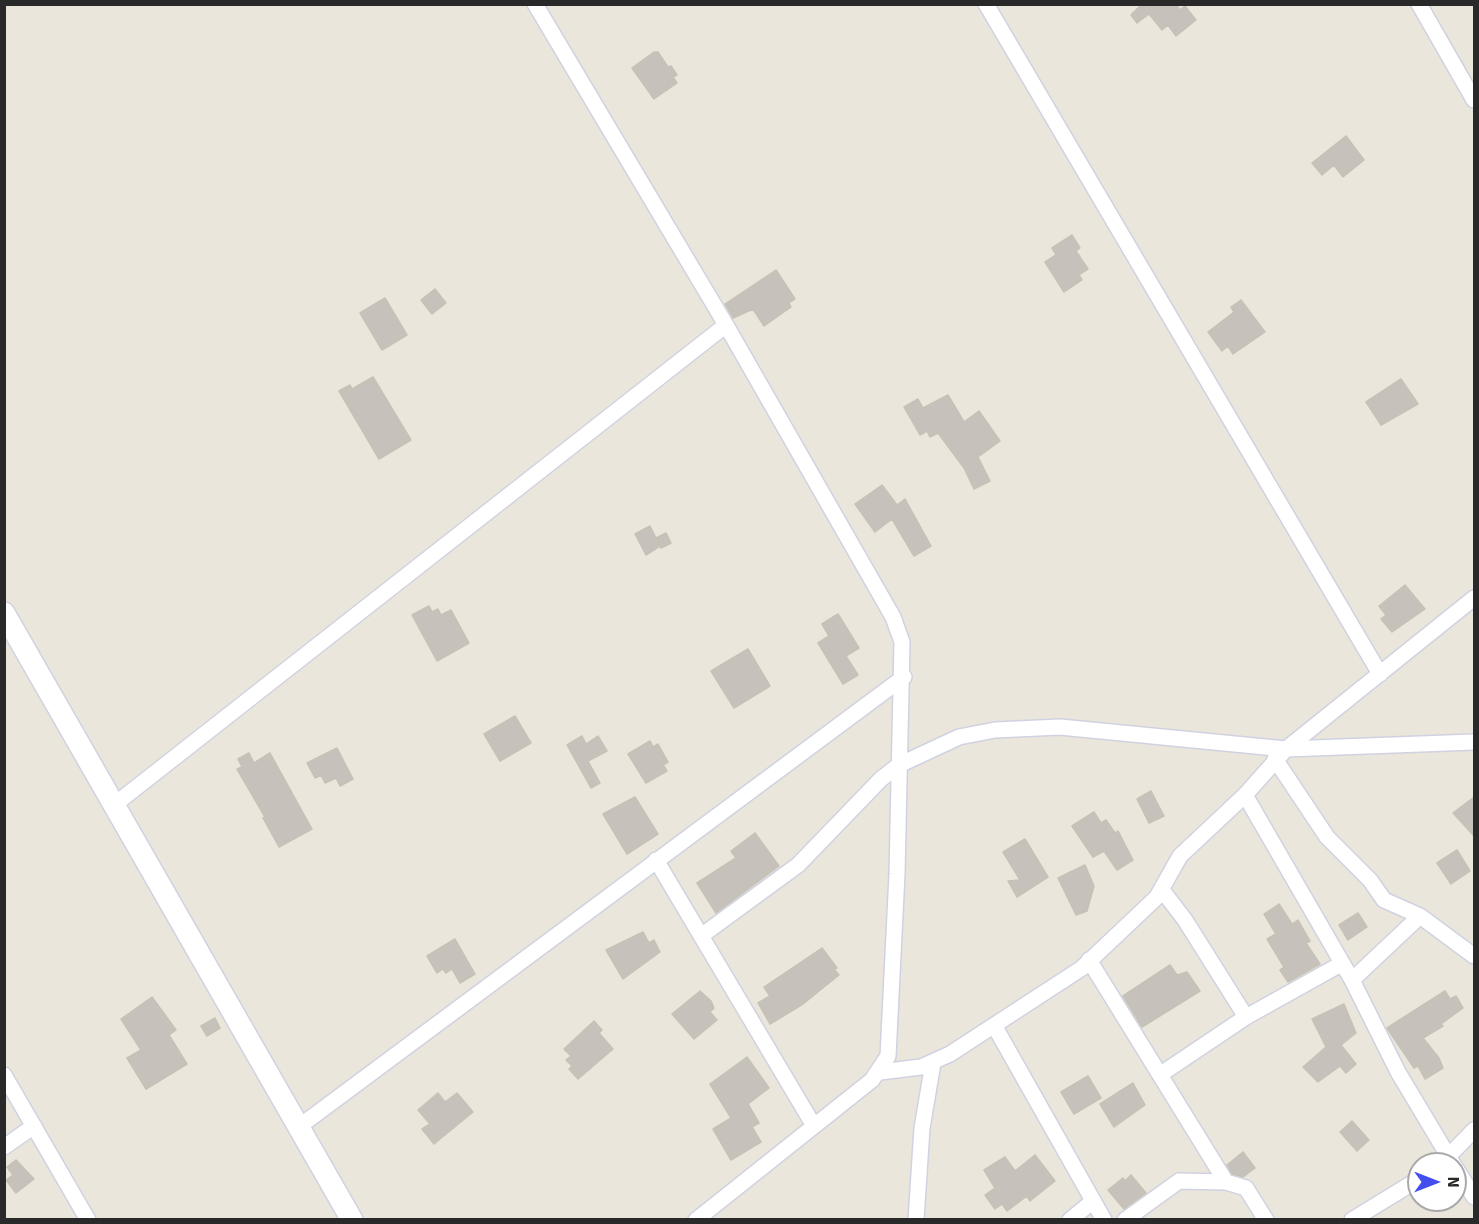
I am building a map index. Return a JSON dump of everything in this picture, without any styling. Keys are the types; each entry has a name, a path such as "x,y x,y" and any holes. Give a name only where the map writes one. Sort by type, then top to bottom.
{"street":[{"path":"535,4 726,325 893,617 902,642 904,677 899,765 891,1038 888,1056 880,1072 696,1220"},
{"path":"986,4 1380,674"},
{"path":"1419,4 1474,100"},
{"path":"114,805 726,325"},
{"path":"880,1072 909,1070 933,1063 995,1027 1060,984 1089,960 1162,890 1180,856 1245,795 1281,754 1474,598"},
{"path":"4,614 352,1220"},
{"path":"300,1126 904,677"},
{"path":"701,936 798,865 875,785 899,765 975,732 1021,728 1116,731 1281,754 1474,742"},
{"path":"1281,754 1327,837 1370,880 1384,900 1420,916 1474,956"},
{"path":"1245,795 1352,980 1398,1072 1444,1152"},
{"path":"656,860 814,1126"},
{"path":"1162,890 1185,920 1246,1017"},
{"path":"1352,980 1420,916"},
{"path":"1089,960 1226,1182"},
{"path":"1161,1074 1246,1017 1341,964"},
{"path":"995,1027 1104,1220"},
{"path":"916,1220 922,1128 933,1063"},
{"path":"4,1075 88,1220"},
{"path":"4,1147 34,1126"},
{"path":"1458,1152 1474,1130"},
{"path":"1125,1220 1179,1181 1226,1182 1246,1188 1266,1220"},
{"path":"1352,1220 1407,1186"},
{"path":"1070,1220 1093,1201"}],"building":[{"path":"1142,4 1176,4 1180,10 1185,6 1196,20 1176,36 1168,25 1162,30 1149,14 1137,23 1131,15"},
{"path":"654,52 658,52 668,67 671,66 677,75 673,77 677,83 654,99 632,68"},
{"path":"1346,136 1364,160 1343,177 1334,165 1322,175 1312,163"},
{"path":"1072,235 1080,248 1076,251 1088,269 1079,275 1082,280 1064,292 1045,262 1056,255 1052,248"},
{"path":"776,270 795,299 789,303 791,307 764,326 753,309 733,318 725,304"},
{"path":"435,289 446,303 432,314 421,300"},
{"path":"385,298 407,335 382,350 360,313"},
{"path":"1241,300 1265,332 1233,354 1228,346 1222,351 1208,332 1234,312 1231,307"},
{"path":"373,377 411,440 379,459 339,391 350,385 352,389"},
{"path":"1401,379 1418,404 1381,425 1366,402"},
{"path":"948,395 964,422 979,411 1000,441 978,457 990,481 974,489 964,468 938,433 930,437 927,431 920,435 904,407 918,399 923,408"},
{"path":"882,485 897,505 905,499 931,546 914,556 892,519 875,532 855,504"},
{"path":"650,526 656,538 666,533 671,543 661,548 660,546 646,555 635,534"},
{"path":"1405,585 1425,609 1392,632 1381,619 1386,615 1379,606"},
{"path":"429,606 432,612 438,609 441,615 451,610 469,643 437,661 412,615"},
{"path":"838,614 859,648 846,656 858,675 843,684 818,643 829,636 822,624"},
{"path":"748,649 770,686 734,708 711,671"},
{"path":"515,716 531,743 500,761 484,734"},
{"path":"582,736 586,744 598,736 607,751 588,761 600,783 591,788 567,745"},
{"path":"650,741 653,747 658,744 668,762 663,765 667,771 646,783 628,754"},
{"path":"337,748 353,779 340,786 336,778 325,783 321,775 315,778 307,763"},
{"path":"249,753 254,763 270,753 312,829 279,847 263,818 265,817 237,769 242,767 238,759"},
{"path":"1151,791 1164,816 1149,823 1137,799"},
{"path":"635,797 658,834 627,854 603,814"},
{"path":"1474,797 1474,836 1453,813"},
{"path":"1094,812 1101,823 1106,820 1115,833 1118,831 1133,860 1117,870 1104,851 1093,857 1072,826"},
{"path":"755,833 779,866 716,913 697,883 736,858 731,851"},
{"path":"1025,839 1048,877 1017,897 1008,881 1020,880 1003,852"},
{"path":"1457,850 1470,871 1451,884 1437,863"},
{"path":"1085,865 1094,886 1087,911 1076,915 1058,878"},
{"path":"1279,904 1292,924 1298,920 1310,941 1306,943 1320,964 1288,982 1280,970 1284,967 1267,939 1276,934 1264,914"},
{"path":"1358,913 1367,927 1348,940 1339,925"},
{"path":"643,932 649,943 654,940 660,952 623,979 606,950"},
{"path":"455,939 475,974 460,983 452,969 446,973 443,969 437,973 427,956"},
{"path":"822,948 837,968 834,969 839,975 803,1004 770,1024 758,1003 770,996 764,987"},
{"path":"1170,965 1177,975 1187,972 1200,991 1142,1027 1123,996"},
{"path":"700,991 711,1001 714,1008 710,1012 717,1020 694,1039 672,1014"},
{"path":"1445,991 1450,999 1456,996 1463,1008 1441,1024 1443,1026 1423,1038 1439,1058 1443,1068 1425,1079 1418,1066 1414,1068 1387,1028"},
{"path":"152,997 176,1030 169,1035 187,1064 146,1089 127,1058 141,1050 121,1019"},
{"path":"1344,1004 1356,1033 1341,1045 1356,1064 1346,1073 1340,1066 1318,1082 1303,1067 1326,1047 1312,1019"},
{"path":"215,1018 220,1028 207,1036 201,1026"},
{"path":"594,1021 602,1030 599,1033 613,1049 578,1079 569,1069 572,1066 566,1060 571,1056 564,1049"},
{"path":"747,1057 769,1088 748,1104 759,1123 752,1127 761,1142 731,1160 713,1129 731,1118 710,1084"},
{"path":"1088,1076 1101,1098 1074,1114 1061,1092"},
{"path":"1133,1083 1145,1105 1114,1127 1100,1104"},
{"path":"438,1093 445,1102 457,1093 473,1112 434,1144 422,1129 430,1124 418,1110"},
{"path":"1352,1121 1369,1140 1357,1151 1340,1132"},
{"path":"1243,1152 1255,1168 1243,1177 1232,1174 1227,1165"},
{"path":"1035,1155 1055,1181 1030,1201 1027,1196 1007,1211 1002,1204 995,1209 985,1195 995,1188 984,1170 1005,1157 1015,1171"},
{"path":"16,1160 34,1179 16,1193 6,1180 13,1175 7,1167"},
{"path":"1131,1175 1146,1193 1124,1209 1108,1190 1123,1178 1125,1181"}]}
